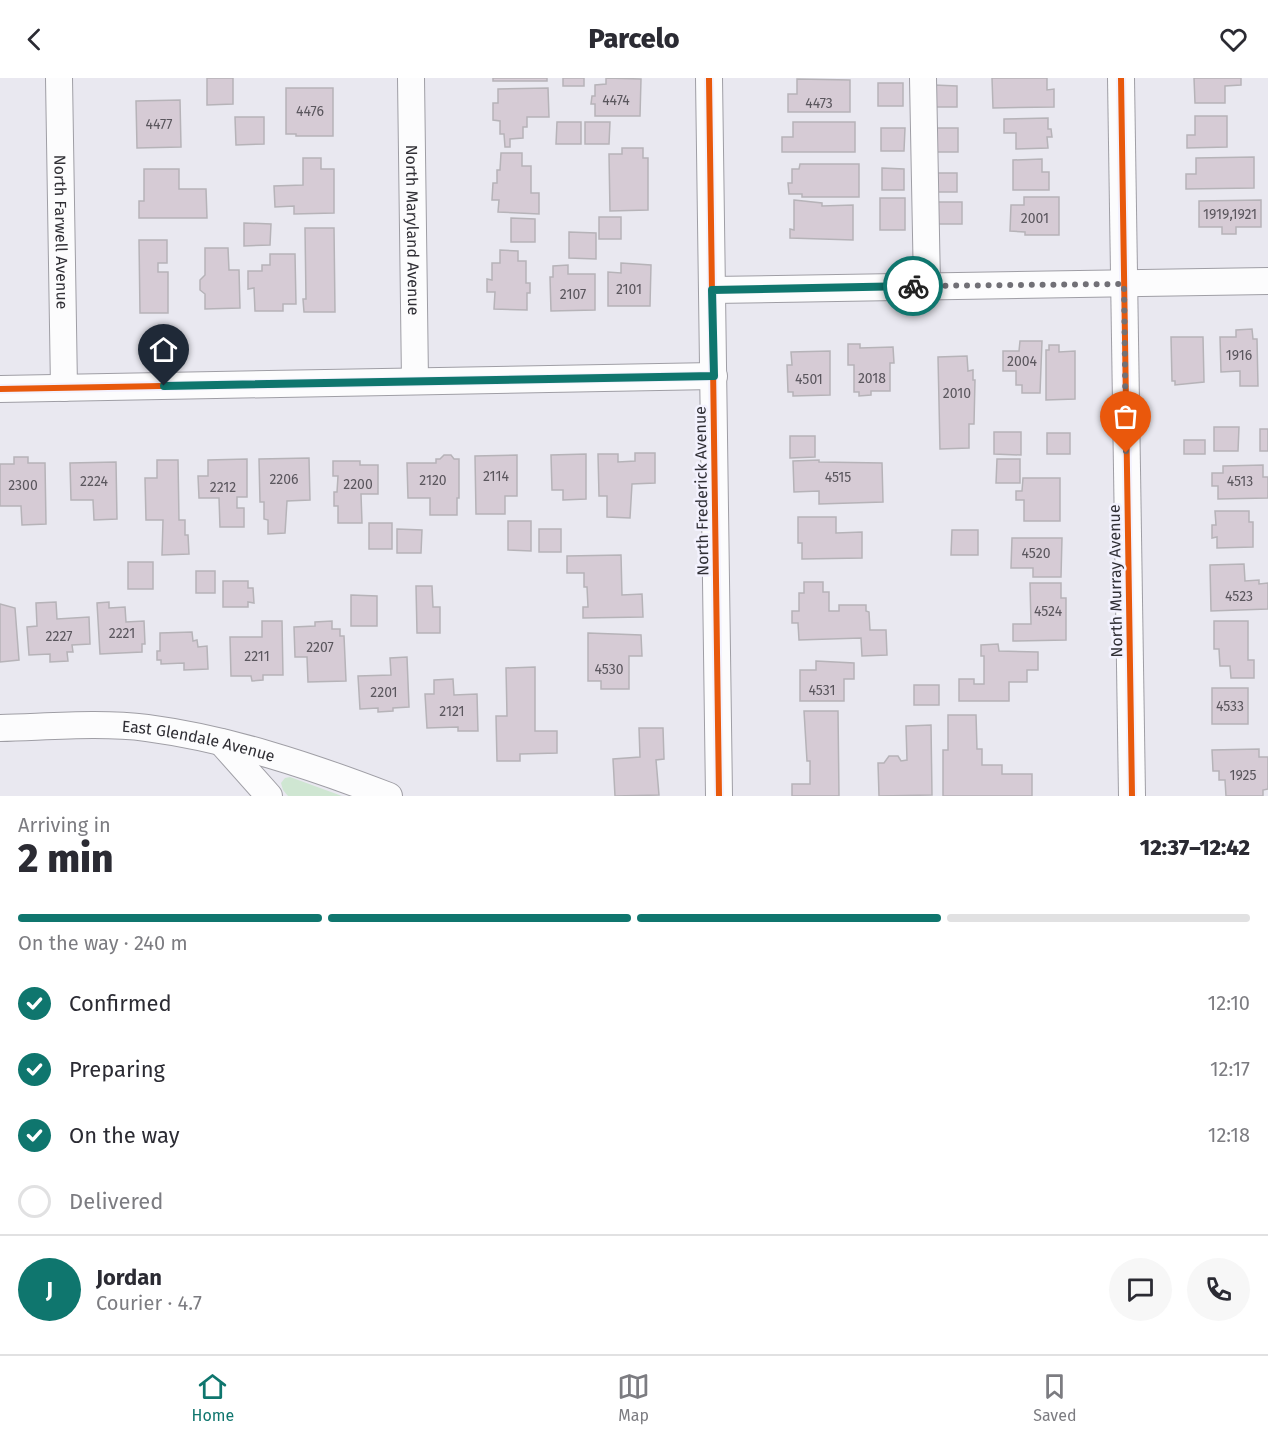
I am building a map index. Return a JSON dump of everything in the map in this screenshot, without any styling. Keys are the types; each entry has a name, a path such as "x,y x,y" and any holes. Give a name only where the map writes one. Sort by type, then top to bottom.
{"street":[{"name":"North Farwell Avenue","path":"59,78 64,388"},
{"name":"North Maryland Avenue","path":"411,78 415,381"},
{"name":"North Frederick Avenue","path":"709,78 719,796"},
{"path":"923,78 927,286"},
{"name":"North Murray Avenue","path":"1121,78 1132,796"},
{"path":"712,290 1268,281"},
{"path":"0,389 714,376"},
{"name":"East Glendale Avenue","path":"0,728 82,726 146,728 221,742 334,775 389,796"},
{"path":"221,742 269,796"}],"green space":[{"path":"290,777 342,796 288,796 281,783 285,778"}],"building":[{"path":"207,78 233,78 233,104 207,105"},
{"path":"493,78 547,78 547,81 493,81"},
{"path":"563,78 584,78 584,86 563,86"},
{"path":"606,78 641,79 640,116 595,116 595,104 591,104 592,96 595,96 595,85 606,84"},
{"path":"992,78 1047,78 1047,90 1054,89 1054,107 993,108"},
{"path":"1194,78 1241,78 1241,85 1225,86 1225,103 1195,103"},
{"path":"797,79 850,80 850,112 788,112 788,94 797,94"},
{"path":"878,83 903,83 903,106 878,106"},
{"path":"934,85 957,86 957,107 934,107"},
{"path":"286,88 333,88 333,136 286,134"},
{"path":"548,88 549,117 527,117 527,127 523,127 523,138 510,139 510,147 505,147 504,134 500,134 500,121 493,120 493,103 498,103 498,89"},
{"path":"180,100 181,147 137,148 136,101"},
{"path":"1195,116 1227,116 1227,147 1187,148 1187,135 1195,135"},
{"path":"235,117 264,117 264,144 236,145"},
{"path":"1048,118 1048,129 1051,129 1052,137 1047,137 1048,148 1016,149 1016,133 1004,133 1004,119"},
{"path":"557,122 581,122 581,144 556,144"},
{"path":"585,122 610,122 609,144 585,144"},
{"path":"793,122 855,122 855,152 782,152 782,137 793,137"},
{"path":"881,128 905,128 904,151 881,151"},
{"path":"935,128 958,128 958,152 935,152"},
{"path":"622,148 643,148 643,158 648,158 648,210 610,211 609,154 622,154"},
{"path":"501,153 522,153 522,166 531,166 531,193 539,193 539,214 498,212 499,200 492,200 493,183 497,183 497,170 500,170"},
{"path":"1254,157 1254,188 1186,189 1186,174 1196,174 1196,158"},
{"path":"303,158 321,158 321,169 334,169 334,213 294,214 294,206 275,207 274,186 303,185"},
{"path":"1042,159 1042,172 1049,172 1049,190 1013,190 1013,160"},
{"path":"800,164 859,164 859,197 802,197 802,194 789,194 788,183 792,183 792,169 799,169"},
{"path":"882,168 904,169 904,190 882,190"},
{"path":"144,169 179,169 179,189 206,189 207,218 139,218 139,201 144,201"},
{"path":"933,173 957,173 957,192 933,192"},
{"path":"1024,197 1059,197 1059,235 1025,235 1025,232 1010,231 1011,205 1024,205"},
{"path":"880,198 905,198 905,230 880,230"},
{"path":"794,200 822,203 822,206 853,205 853,240 790,238 790,229 794,230"},
{"path":"1261,200 1261,227 1236,227 1236,234 1222,234 1222,227 1199,227 1199,201"},
{"path":"935,202 962,202 962,224 935,224"},
{"path":"599,217 621,217 621,239 599,239"},
{"path":"511,218 535,219 535,242 511,242"},
{"path":"244,223 271,224 270,245 244,246"},
{"path":"305,228 334,228 335,312 304,312 303,299 306,299"},
{"path":"569,232 596,233 596,259 569,258"},
{"path":"139,240 167,240 167,263 158,263 158,272 168,272 168,313 140,313"},
{"path":"205,248 228,248 229,270 239,270 240,308 205,309 205,294 200,290 200,280 205,275"},
{"path":"500,250 518,251 518,261 526,261 526,283 530,283 530,293 527,293 527,310 494,309 495,292 487,292 487,279 492,280 492,263 500,263"},
{"path":"270,254 295,254 296,304 283,304 283,311 255,311 254,288 248,289 248,271 262,271 262,265 270,265"},
{"path":"621,263 651,265 650,306 608,306 608,272 621,273"},
{"path":"568,265 568,274 595,274 595,310 551,311 550,277 553,277 553,266"},
{"path":"1252,329 1253,339 1257,339 1258,386 1240,386 1240,371 1221,372 1220,337 1236,337 1236,330"},
{"path":"1171,337 1203,337 1204,382 1175,385 1175,381 1172,381"},
{"path":"1020,341 1042,341 1040,393 1022,393 1022,385 1016,385 1016,371 1003,371 1003,351 1019,351"},
{"path":"848,344 860,344 860,348 893,347 894,363 890,363 890,391 871,391 871,395 859,396 859,392 854,392 854,365 848,365"},
{"path":"1049,345 1059,345 1059,352 1075,351 1075,399 1046,400 1046,350 1049,350"},
{"path":"830,351 830,395 793,396 793,392 788,392 787,365 792,365 791,352"},
{"path":"967,356 968,371 973,370 973,380 975,380 974,424 969,424 969,448 940,449 938,357"},
{"path":"1214,427 1239,427 1238,451 1214,451"},
{"path":"1260,429 1268,429 1268,451 1260,451"},
{"path":"994,432 1021,432 1021,455 994,454"},
{"path":"1047,433 1070,433 1070,454 1047,454"},
{"path":"790,436 815,436 815,457 790,458"},
{"path":"1184,440 1205,440 1205,454 1184,454"},
{"path":"635,453 655,453 655,483 632,484 630,518 607,517 607,496 599,496 598,454 618,454 618,462 635,461"},
{"path":"586,454 586,499 563,500 563,490 552,490 551,455"},
{"path":"444,455 451,455 454,459 459,459 457,515 430,515 430,498 408,498 407,463 436,463 436,459"},
{"path":"517,455 517,496 505,496 505,514 476,514 475,456"},
{"path":"14,457 28,457 28,463 45,463 46,524 22,525 21,506 0,506 0,464 14,464"},
{"path":"309,458 310,500 287,501 285,533 268,534 268,520 264,519 264,502 260,502 259,459"},
{"path":"247,459 247,497 237,497 237,508 244,508 244,527 220,527 219,498 199,498 198,476 208,476 208,460"},
{"path":"997,459 1020,459 1020,483 996,483"},
{"path":"157,460 178,460 179,520 185,520 189,554 162,555 163,520 146,520 145,478 157,478"},
{"path":"819,460 819,462 882,463 883,502 819,504 819,491 794,492 793,461"},
{"path":"333,461 360,461 360,465 378,465 378,494 361,494 362,523 338,523 338,506 334,506 334,492 337,492 338,476 333,476"},
{"path":"116,462 117,519 94,520 93,500 71,500 70,463"},
{"path":"1263,465 1263,477 1268,477 1268,498 1218,499 1218,486 1212,486 1212,473 1223,473 1223,466"},
{"path":"1023,478 1060,478 1060,521 1024,521 1024,500 1016,500 1016,491 1022,491"},
{"path":"1215,511 1249,511 1249,522 1253,522 1253,547 1217,548 1217,537 1212,538 1212,525 1216,525"},
{"path":"798,517 836,517 836,533 862,532 862,558 802,559 802,543 798,543"},
{"path":"508,521 531,521 531,551 508,550"},
{"path":"369,523 392,523 392,549 369,549"},
{"path":"397,529 422,530 421,553 397,553"},
{"path":"539,529 561,529 561,552 539,552"},
{"path":"952,530 978,530 978,555 951,555"},
{"path":"1012,538 1062,538 1061,577 1033,577 1033,568 1011,568"},
{"path":"621,555 622,595 642,594 643,617 583,618 583,607 588,607 584,573 567,573 567,556"},
{"path":"128,562 153,562 153,589 128,589"},
{"path":"1244,564 1245,581 1259,580 1259,584 1268,583 1268,609 1211,611 1210,565"},
{"path":"196,571 215,571 215,593 196,593"},
{"path":"223,581 248,581 248,588 253,588 254,603 248,602 248,607 223,607"},
{"path":"804,582 823,582 823,592 829,592 829,611 839,611 839,605 866,605 866,611 869,612 870,630 886,630 887,655 862,656 861,638 799,640 798,623 792,623 792,611 799,611 799,593 804,593"},
{"path":"1030,583 1061,583 1061,598 1066,598 1066,640 1013,641 1013,624 1031,624"},
{"path":"416,586 432,586 433,607 440,607 440,633 417,633"},
{"path":"351,595 377,596 377,626 351,626"},
{"path":"56,602 57,619 89,617 90,644 72,645 73,652 67,652 68,661 50,662 50,654 29,655 27,627 37,626 36,603"},
{"path":"109,602 109,608 125,607 126,622 144,621 145,644 142,644 142,652 100,654 97,603"},
{"path":"0,604 15,608 19,660 0,662"},
{"path":"262,621 282,621 283,675 263,675 263,680 252,681 251,676 231,676 230,637 262,637"},
{"path":"332,621 332,629 340,629 340,636 344,636 346,681 308,682 307,657 295,657 294,627 315,626 315,622"},
{"path":"1214,621 1248,621 1248,660 1254,660 1254,678 1231,678 1230,666 1220,666 1219,649 1214,649"},
{"path":"192,632 193,641 197,640 198,647 207,646 208,669 184,670 184,663 161,664 161,660 157,660 157,651 160,651 160,633"},
{"path":"588,633 641,635 642,656 629,656 629,689 601,689 601,681 588,681"},
{"path":"998,644 999,651 1038,652 1038,670 1027,670 1027,682 1009,682 1009,701 959,701 959,679 974,679 974,684 984,684 984,656 981,656 981,645"},
{"path":"407,657 409,707 378,712 378,708 360,709 358,676 391,675 390,658"},
{"path":"816,661 854,663 854,679 844,679 844,701 800,701 800,670 816,670"},
{"path":"535,667 535,731 557,731 557,753 520,754 520,761 497,761 496,716 507,716 506,668"},
{"path":"453,679 454,695 477,694 478,731 458,731 458,727 427,728 425,694 434,694 434,680"},
{"path":"914,685 939,685 939,705 914,705"},
{"path":"1212,688 1248,688 1248,724 1212,724"},
{"path":"804,711 838,711 839,796 792,796 792,784 810,784 810,761 807,761"},
{"path":"948,715 976,715 977,749 982,749 982,765 1002,765 1002,774 1032,774 1032,796 943,796 943,750 948,750"},
{"path":"931,725 932,795 879,796 878,763 884,763 889,756 898,756 901,761 907,760 906,726"},
{"path":"639,728 663,728 664,759 656,760 659,795 615,796 613,759 640,757"},
{"path":"1259,749 1259,757 1268,757 1268,789 1263,790 1263,796 1226,796 1225,780 1219,780 1219,771 1213,771 1212,750"}],"cycle path":[{"path":"709,78 719,796"},
{"path":"1121,78 1132,796"},
{"path":"0,389 714,376"}],"way so far":[{"path":"913,286 1124,284 1126,453"}],"route":[{"path":"164,386 714,376 712,290 913,286"}]}
